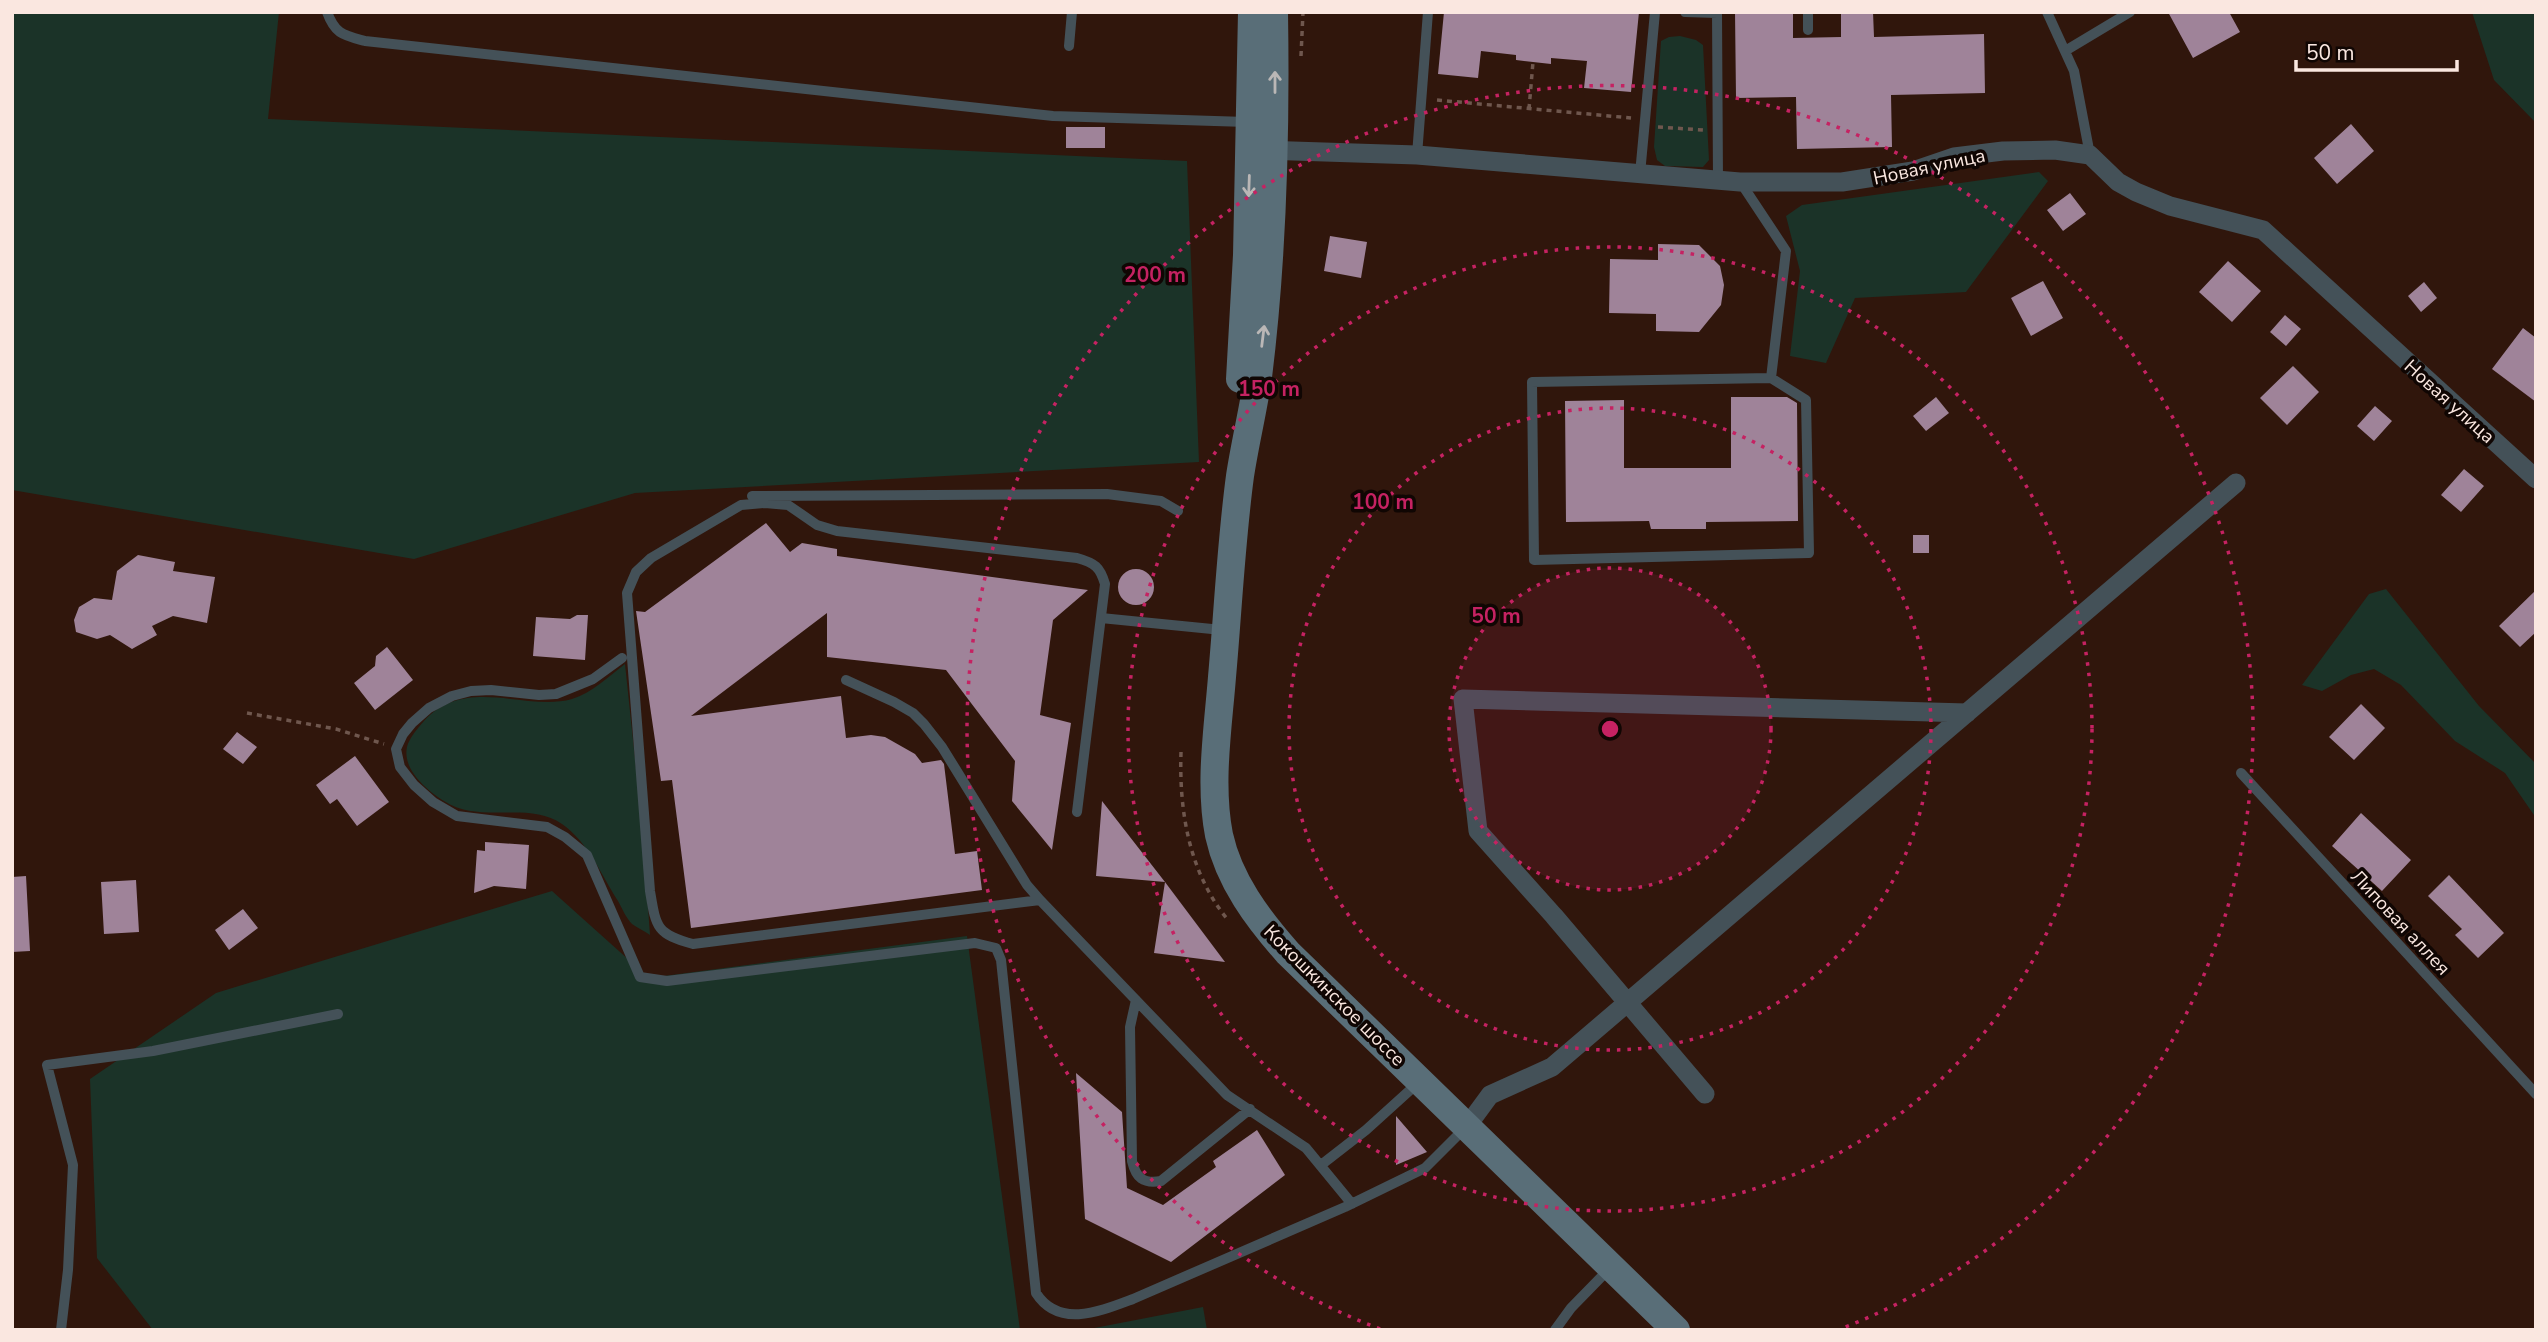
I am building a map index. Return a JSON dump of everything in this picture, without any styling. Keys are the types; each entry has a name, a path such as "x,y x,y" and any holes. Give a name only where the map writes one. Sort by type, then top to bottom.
{"main road":[{"path":"1252,12 1251,122 1262,150"},
{"path":"1262,150 1274,12"},
{"name":"Кокошкинское шоссе","path":"1262,150 1271,239 1264,324 1240,476 1219,724 1215,806 1220,838 1232,873 1258,917 1288,953 1676,1330"}],"street":[{"name":"Новая улица","path":"1262,150 1375,152 1740,182 1842,182 1913,171 1954,157 2003,151 2055,150 2090,155 2118,182 2136,192 2170,206 2263,230 2536,480"},
{"path":"1468,1125 1490,1095 1552,1068 2236,483"},
{"path":"1705,1094 1478,831 1463,699 1967,713"}],"lane":[{"path":"327,12 333,28 365,41 1053,116 1251,122"},
{"path":"1069,46 1072,12"},
{"path":"1417,155 1428,12"},
{"path":"1640,174 1655,12"},
{"path":"1685,12 1717,13 1718,181"},
{"path":"1808,12 1808,30"},
{"path":"2047,12 2074,71 2090,155"},
{"path":"2065,51 2130,12"},
{"path":"1740,182 1786,251 1771,378"},
{"path":"1771,378 1806,400 1809,553 1534,560 1532,382 1771,378"},
{"path":"752,496 1107,494 1161,501 1178,511"},
{"path":"1040,900 693,944 675,939 661,931 650,891 627,593 636,572 651,558 741,505 765,503 788,505 817,526 837,531 1093,562 1101,569 1105,584 1077,812"},
{"path":"1101,618 1227,630"},
{"path":"622,658 593,679 556,694 491,690 452,696 429,708 402,734 396,749 400,766 414,785 433,802 457,816 547,827 565,837 587,855 640,977 667,981 975,943 996,948 1002,973 1036,1293 1043,1304 1057,1312 1075,1316 1104,1310 1352,1204 1425,1168 1468,1125"},
{"path":"846,680 894,702 913,713 924,724 942,747 1027,885 1040,900 1227,1095 1306,1148 1352,1204"},
{"name":"Липовая аллея","path":"2241,773 2536,1094"},
{"path":"1136,1000 1130,1027 1132,1161 1135,1173 1143,1181 1161,1181 1250,1109"},
{"path":"61,1330 68,1270 73,1166 47,1065 153,1051 338,1014"},
{"path":"1321,1165 1366,1130 1420,1081"},
{"path":"1555,1330 1571,1308 1610,1268"}],"path":[{"path":"1529,109 1533,62"},
{"path":"1421,98 1636,119 1654,127 1718,131"},
{"path":"247,713 336,729 373,739 396,749"}],"green space":[{"path":"12,12 279,12 268,119 1187,161 1199,462 635,493 414,559 12,490"},
{"path":"2472,12 2536,12 2536,123 2494,80"},
{"path":"1680,36 1696,40 1703,45 1709,160 1703,167 1665,166 1657,160 1654,147 1661,41"},
{"path":"2039,172 2048,181 1966,292 1855,298 1826,363 1790,356 1800,271 1786,216 1802,205"},
{"path":"2386,589 2479,706 2536,764 2536,818 2505,773 2455,741 2401,685 2374,669 2351,675 2322,691 2302,685 2369,594"},
{"path":"625,664 642,825 650,935 630,922 587,850 562,824 549,817 534,814 458,808 424,786 412,772 406,756 414,733 441,707 458,700 477,697 554,702 572,699 593,688"},
{"path":"552,891 649,978 967,936 1020,1330 153,1330 97,1258 90,1079 216,993"},
{"path":"1203,1307 1207,1330 1084,1330"}],"building":[{"path":"1444,12 1639,12 1631,92 1584,88 1587,61 1551,58 1551,64 1516,60 1516,55 1481,51 1478,78 1438,74"},
{"path":"1735,12 1793,12 1793,38 1841,37 1841,12 1873,12 1874,37 1984,34 1985,93 1891,95 1892,147 1797,149 1796,97 1736,98"},
{"path":"2168,12 2229,12 2240,32 2193,58"},
{"path":"2351,124 2374,151 2337,184 2314,158"},
{"path":"1066,127 1105,127 1105,148 1066,148"},
{"path":"2070,193 2086,214 2063,231 2047,210"},
{"path":"1330,236 1367,242 1361,278 1324,271"},
{"path":"1658,244 1699,245 1720,266 1724,285 1721,305 1699,332 1656,331 1656,314 1609,313 1610,259 1658,260"},
{"path":"2228,261 2261,291 2232,322 2199,292"},
{"path":"2043,281 2063,318 2031,336 2011,298"},
{"path":"2424,282 2437,298 2421,312 2408,296"},
{"path":"2285,315 2301,329 2286,346 2270,332"},
{"path":"2523,328 2536,338 2536,402 2492,369"},
{"path":"2293,366 2319,392 2287,425 2260,398"},
{"path":"1731,397 1787,397 1797,403 1798,521 1706,522 1706,529 1651,529 1649,521 1566,522 1565,401 1624,400 1624,468 1731,468"},
{"path":"1936,397 1949,413 1926,431 1913,416"},
{"path":"2375,406 2392,421 2374,441 2357,426"},
{"path":"2464,469 2484,486 2461,512 2441,495"},
{"path":"766,523 790,552 802,543 837,549 837,556 1088,590 1053,620 1040,715 1071,723 1052,850 1012,801 1015,761 946,670 827,657 827,613 691,716 841,696 846,738 871,735 885,737 915,754 922,763 941,760 944,764 955,854 977,851 982,890 691,928 672,780 661,781 636,611 645,612"},
{"path":"1913,535 1929,535 1929,553 1913,553"},
{"path":"138,555 175,562 173,571 215,577 207,623 173,616 152,626 157,635 132,649 110,635 97,639 76,632 74,620 79,607 94,598 112,600 117,571"},
{"path":"1136,569 1149,574 1154,587 1149,600 1136,605 1123,600 1118,587 1123,574"},
{"path":"2536,590 2536,632 2520,647 2499,626"},
{"path":"577,615 588,615 585,660 533,656 536,617 570,619"},
{"path":"387,647 413,680 375,710 354,683 375,666 376,656"},
{"path":"2361,704 2385,728 2354,760 2329,737"},
{"path":"237,732 257,747 243,764 223,749"},
{"path":"355,756 389,802 357,826 337,799 330,804 316,785"},
{"path":"1102,801 1165,882 1096,876"},
{"path":"2361,813 2411,860 2382,891 2332,846"},
{"path":"485,842 529,845 526,889 494,886 474,893 477,850 485,851"},
{"path":"2449,875 2504,933 2478,958 2455,935 2462,929 2428,896"},
{"path":"26,876 30,951 12,952 12,877"},
{"path":"136,880 139,932 104,934 101,882"},
{"path":"1165,882 1225,962 1154,953"},
{"path":"243,909 258,928 229,950 215,930"},
{"path":"1076,1073 1122,1112 1127,1188 1163,1205 1216,1167 1213,1161 1257,1130 1285,1175 1171,1262 1085,1219"},
{"path":"1396,1116 1427,1152 1396,1165"}]}
